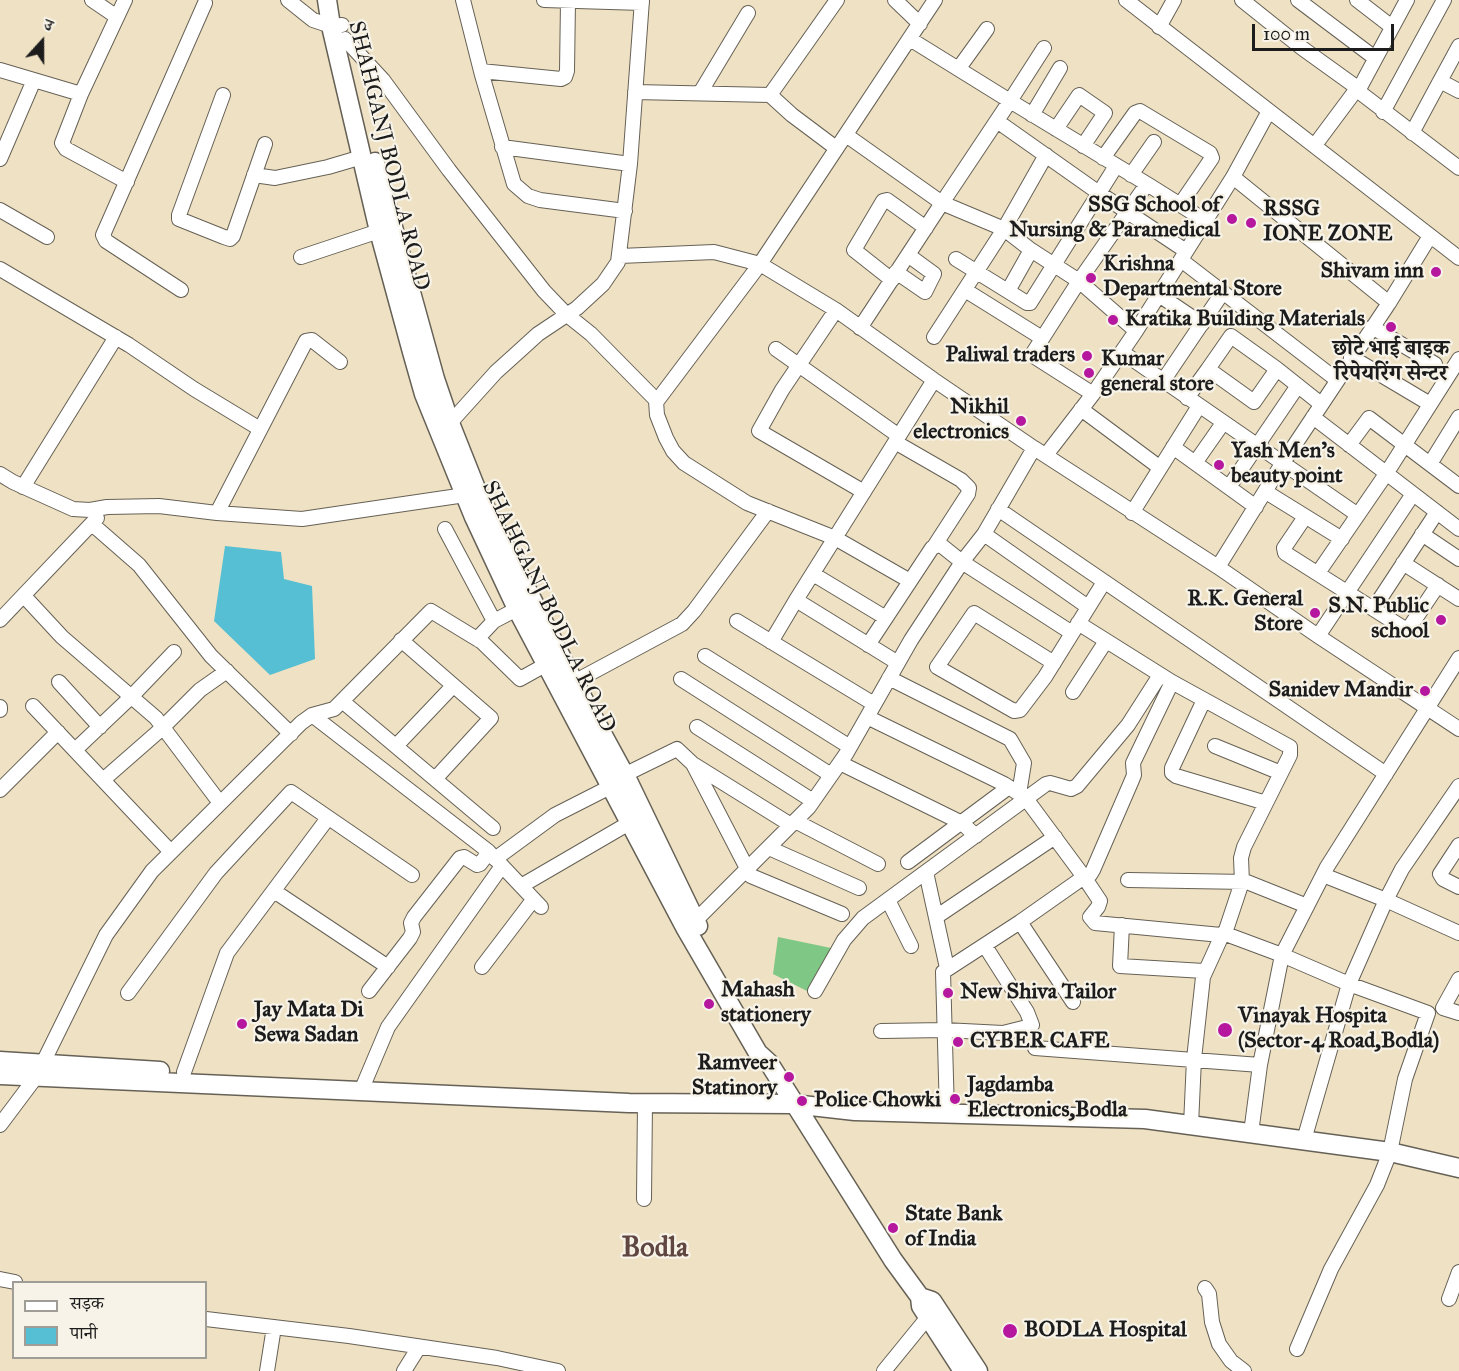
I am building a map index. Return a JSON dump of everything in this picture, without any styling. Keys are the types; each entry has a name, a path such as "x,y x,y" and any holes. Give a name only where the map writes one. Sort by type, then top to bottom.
{"main road":[{"name":"SHAHGANJ BODLA ROAD","path":"327,0 339,30 432,369 450,423 485,509 574,682 597,741"},
{"name":"SHAHGANJ BODLA ROAD","path":"338,0 339,30 362,156 379,231 424,394 465,495 517,609 547,664 597,741 758,1053 769,1063 892,1260 920,1297 921,1306 963,1371"},
{"name":"SHAHGANJ BODLA ROAD","path":"618,781 630,822 691,926"},
{"path":"0,1061 39,1070 363,1085 479,1086 789,1098 855,1111 1145,1119 1390,1152 1459,1168"},
{"path":"0,1075 39,1070 184,1072 645,1102 789,1098"},
{"path":"920,1297 932,1301 978,1371"}],"street":[{"path":"92,0 117,17"},
{"path":"125,0 81,94 62,146 127,182"},
{"path":"288,0 309,17 339,30 383,80 448,170 544,291 566,314 591,334 656,401 657,415 666,438 673,451 684,463 747,502 835,538 910,581"},
{"path":"463,0 514,184 528,196 540,200 625,211"},
{"path":"450,423 496,372 538,334 603,284 615,268 620,256 630,164 642,1 544,0"},
{"path":"770,95 837,0"},
{"path":"895,0 920,24"},
{"path":"656,401 660,400 760,264 935,0"},
{"path":"1126,0 1459,258"},
{"path":"1160,27 1174,0"},
{"path":"1298,0 1375,58"},
{"path":"1357,0 1392,27"},
{"path":"1315,145 1358,90 1407,0"},
{"path":"1383,111 1444,0"},
{"path":"181,290 103,237 207,1"},
{"path":"481,71 561,79 565,77 568,1"},
{"path":"1250,3 1302,48 1459,168"},
{"path":"700,93 748,13"},
{"path":"959,68 987,29"},
{"path":"910,39 1206,221"},
{"path":"1412,133 1459,46"},
{"path":"860,328 1044,48"},
{"path":"1032,115 1060,68"},
{"path":"0,70 81,94"},
{"path":"0,159 34,80"},
{"path":"1440,81 1459,91"},
{"path":"635,92 770,95 792,115 836,148"},
{"path":"223,95 179,219 230,238 233,236 265,144"},
{"path":"1056,129 1079,95 1106,112 1083,146"},
{"path":"1103,158 1135,113 1140,111 1210,153 1212,158 1180,205"},
{"path":"691,926 793,823 813,801 840,763 898,663 962,562 984,534 998,508 1040,452 1093,394 1136,331 1233,177 1269,111"},
{"path":"997,121 1127,212 1184,256 1223,292 1336,380"},
{"path":"846,135 942,203 1004,229 1031,250 1079,281 1136,331"},
{"path":"1131,175 1154,142"},
{"path":"502,147 630,164"},
{"path":"254,175 275,178 328,167 362,156"},
{"path":"934,336 1004,229 1047,156"},
{"path":"956,259 1030,303 1116,166"},
{"path":"1233,177 1389,303"},
{"path":"1093,394 1035,357 1033,353 1079,281 1147,184"},
{"path":"908,255 934,274 925,292 894,276 854,250 883,201 887,200 926,228"},
{"path":"0,210 47,237"},
{"path":"301,257 379,231"},
{"path":"1218,567 1430,236"},
{"path":"1008,291 1031,250"},
{"path":"620,256 714,252 760,264 836,310 933,380 1040,452 1218,567 1459,729"},
{"path":"0,269 116,337 260,429"},
{"path":"965,290 1042,338"},
{"path":"1163,381 1223,292"},
{"path":"1159,295 1202,324"},
{"path":"836,310 782,390 759,431 864,492"},
{"path":"1372,327 1435,364"},
{"path":"1132,513 1173,447 1208,369 1231,336 1321,404"},
{"path":"23,487 116,337"},
{"path":"217,513 307,340 312,340 340,362"},
{"path":"776,349 800,364 897,439 961,480 969,488 968,494 868,645"},
{"path":"1122,352 1358,514"},
{"path":"1352,357 1430,404"},
{"path":"1318,573 1386,474 1459,359"},
{"path":"1208,369 1254,402 1277,369"},
{"path":"771,642 933,380"},
{"path":"1228,487 1297,387"},
{"path":"1081,409 1159,467"},
{"path":"1313,417 1459,529"},
{"path":"1430,464 1459,417"},
{"path":"1349,445 1369,418 1458,482"},
{"path":"1195,463 1223,423"},
{"path":"1173,447 1256,507"},
{"path":"0,474 23,487 74,509 90,510 107,507 159,506 302,519 465,495"},
{"path":"1266,492 1342,539"},
{"path":"1318,636 1413,494"},
{"path":"0,620 107,507"},
{"path":"998,508 1386,774"},
{"path":"574,682 682,624 768,511"},
{"path":"1374,608 1437,512"},
{"path":"1305,517 1284,551 1407,629 1438,585"},
{"path":"92,524 139,565 211,656 291,734"},
{"path":"445,529 494,621"},
{"path":"984,534 1088,607"},
{"path":"1422,534 1459,559"},
{"path":"934,545 942,546 962,562 1075,628 1106,641 1166,679 1288,745 1291,750 1244,847 1241,858 1242,882 1223,934 1204,971 1194,1059 1191,1125"},
{"path":"1403,563 1459,599"},
{"path":"813,574 886,618"},
{"path":"1054,663 974,613 937,667 1017,711 1023,708 1054,663 1104,582"},
{"path":"24,596 62,637 164,727 220,803"},
{"path":"796,600 898,663"},
{"path":"477,639 494,621 517,609"},
{"path":"0,1125 39,1070 106,935 152,871 312,715 334,709 431,611 477,639 519,679 547,664"},
{"path":"737,621 874,704"},
{"path":"401,640 490,718 435,779"},
{"path":"1072,692 1106,641"},
{"path":"75,750 174,652"},
{"path":"705,656 850,747"},
{"path":"1251,1133 1260,1065 1282,956 1323,875 1459,658"},
{"path":"103,780 164,727 200,690 227,671"},
{"path":"815,991 848,934 859,921 976,836 1018,794 1024,763 1010,740 889,678"},
{"path":"681,679 831,775"},
{"path":"908,862 962,823 1018,794 1047,784 1071,789 1077,786 1166,679"},
{"path":"947,1113 942,977 947,968 985,946 1094,870 1134,775 1133,763 1166,679"},
{"path":"59,682 100,727"},
{"path":"396,746 453,686"},
{"path":"342,700 493,828"},
{"path":"1204,700 1172,768 1173,773 1176,776 1266,803"},
{"path":"33,706 171,852"},
{"path":"312,715 496,859 537,904 482,967"},
{"path":"867,717 1018,794 1055,837 1100,901 1090,917 1092,922 1223,934 1428,1014 1405,1078 1390,1152 1377,1185 1331,1269 1297,1349"},
{"path":"697,727 813,801"},
{"path":"0,790 58,732"},
{"path":"1215,746 1281,773"},
{"path":"369,991 412,935 411,923 414,917 459,858 464,857 477,865 496,859 555,815 675,749 693,764 793,823 878,864"},
{"path":"840,763 962,823 976,836"},
{"path":"693,764 751,876 842,914"},
{"path":"1304,1140 1349,984 1402,869 1453,809 1459,786"},
{"path":"128,993 216,873 291,792 412,875"},
{"path":"184,1072 224,960 328,818"},
{"path":"521,886 630,822"},
{"path":"936,917 1055,837"},
{"path":"1459,844 1440,876 1459,887"},
{"path":"769,848 859,888"},
{"path":"363,1085 388,1027 496,859"},
{"path":"926,872 947,968"},
{"path":"1323,875 1459,933"},
{"path":"1128,880 1242,882 1254,884 1307,906"},
{"path":"274,891 388,967"},
{"path":"888,900 911,946"},
{"path":"1020,922 1073,1002"},
{"path":"1122,926 1120,966 1204,971"},
{"path":"882,1031 944,1030 1003,1033 1029,1028 1032,1025 1012,985 985,946"},
{"path":"1459,979 1443,1008 1459,1013"},
{"path":"1035,1048 1260,1065"},
{"path":"644,1198 645,1102"},
{"path":"1449,1299 1459,1272"},
{"path":"1205,1288 1209,1294 1212,1322 1219,1344 1231,1361 1244,1371"},
{"path":"885,1371 928,1317"},
{"path":"207,1319 349,1336 497,1358 558,1371"},
{"path":"267,1371 274,1327"},
{"path":"404,1371 419,1347"}],"green space":[{"path":"778,937 831,948 809,992 773,974"}],"water":[{"path":"225,546 281,552 284,579 312,586 315,659 270,675 214,621"}],"place":[{"name":"SSG School of Nursing & Paramedical","path":"1232,219"},
{"name":"RSSG IONE ZONE","path":"1251,223"},
{"name":"Shivam inn","path":"1436,272"},
{"name":"Krishna Departmental Store","path":"1091,278"},
{"name":"Kratika Building Materials","path":"1113,320"},
{"name":"छोटे भाई बाइक रिपेयरिंग सेन्टर","path":"1391,327"},
{"name":"Paliwal traders","path":"1087,356"},
{"name":"Kumar general store","path":"1089,373"},
{"name":"Nikhil electronics","path":"1021,421"},
{"name":"Yash Men's beauty point","path":"1219,465"},
{"name":"R.K. General Store","path":"1315,613"},
{"name":"S.N. Public school","path":"1441,620"},
{"name":"Sanidev Mandir","path":"1425,691"},
{"name":"New Shiva Tailor","path":"948,993"},
{"name":"Mahash stationery","path":"709,1004"},
{"name":"Jay Mata Di Sewa Sadan","path":"242,1024"},
{"name":"Vinayak Hospita (Sector-4 Road,Bodla)","path":"1225,1030"},
{"name":"CYBER CAFE","path":"958,1042"},
{"name":"Ramveer Statinory","path":"789,1077"},
{"name":"Jagdamba Electronics,Bodla","path":"955,1099"},
{"name":"Police Chowki","path":"802,1101"},
{"name":"State Bank of India","path":"893,1228"},
{"name":"BODLA Hospital","path":"1010,1331"}],"district":[{"name":"Bodla","path":"655,1249"}]}
